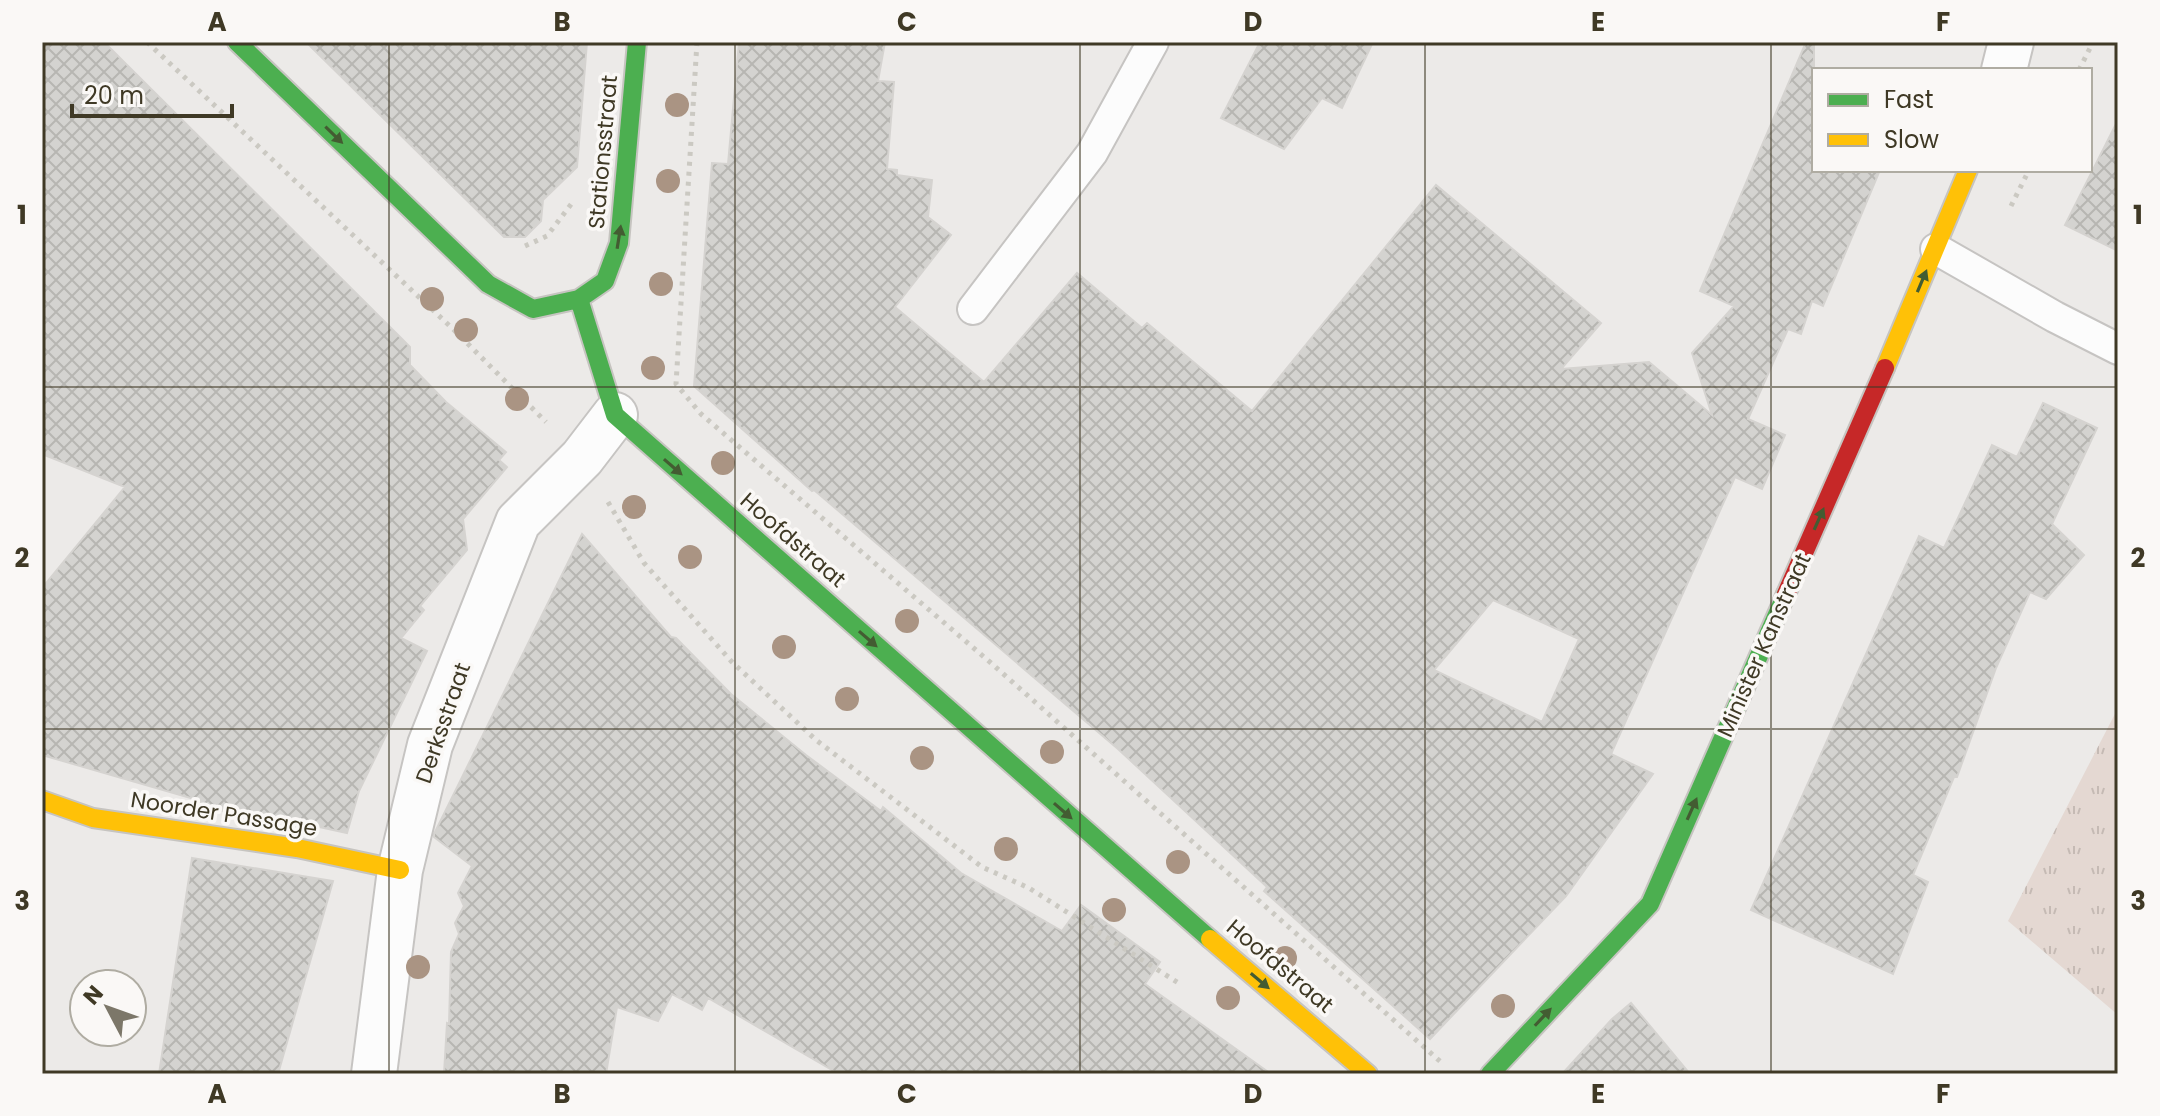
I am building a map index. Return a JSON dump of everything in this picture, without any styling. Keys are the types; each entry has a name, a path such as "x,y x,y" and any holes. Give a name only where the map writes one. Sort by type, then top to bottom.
{"street":[{"path":"237,42 488,284 533,309 579,299 615,415"},
{"name":"Stationsstraat","path":"579,299 605,281 619,243 637,42"},
{"path":"2004,68 2011,42"},
{"name":"Minister Kanstraat","path":"1490,1074 1650,904 1967,172"},
{"name":"Derksstraat","path":"374,1074 400,870 430,745 518,522 582,458 615,415"},
{"name":"Hoofdstraat","path":"615,415 1145,884 1368,1074"},
{"name":"Noorder Passage","path":"42,800 93,818 297,848 400,870"}],"lane":[{"path":"973,309 1092,153 1153,42"},
{"path":"1936,249 2118,349"}],"path":[{"path":"147,42 453,329 582,458 644,563 732,662 816,740 982,867 1029,888 1185,987"},
{"path":"697,42 676,384 701,414 991,663 1445,1065"},
{"path":"2080,68 2093,42"},
{"path":"521,248 547,236 574,200"}],"green space":[{"path":"2118,708 2118,1015 2008,921"}],"building":[{"path":"42,42 104,42 410,347 410,365 446,402 506,452 499,460 507,467 463,519 467,550 420,606 424,610 401,638 427,651 359,791 347,833 200,808 201,801 42,755 42,588 125,487 42,454"},
{"path":"306,42 587,42 577,167 543,200 541,221 525,237 504,237"},
{"path":"739,42 885,42 878,81 894,82 887,169 897,170 897,175 932,180 928,217 951,235 895,307 984,382 1077,273 1142,328 1147,323 1252,411 1436,185 1601,323 1561,369 1649,362 1712,415 1692,353 1734,306 1700,291 1806,42 1814,42 1812,172 1879,172 1823,306 1812,301 1801,334 1788,329 1748,419 1785,435 1762,489 1735,477 1611,754 1653,774 1566,896 1430,1039 1264,891 1267,887 1118,749 812,491 694,386 712,163 728,164","holes":["1493,600 1579,639 1542,722 1434,670"]},
{"path":"1260,42 1373,42 1342,108 1322,98 1284,149 1221,118"},
{"path":"2118,120 2118,251 2065,225"},
{"path":"2043,403 2097,428 2052,524 2084,555 2046,599 2030,592 1996,668 1957,777 1954,777 1913,875 1928,882 1893,974 1751,910 1919,536 1944,548 1992,445 2017,457"},
{"path":"582,534 671,637 676,638 731,694 806,755 881,811 883,807 961,873 1062,931 1081,905 1160,962 1145,984 1271,1074 839,1074 708,998 702,1010 672,994 658,1021 617,1007 606,1074 444,1074 451,952 459,934 455,923 464,906 458,893 472,866 434,834"},
{"path":"192,858 333,881 278,1074 159,1074"},
{"path":"1631,1003 1690,1074 1562,1074 1612,1019"}],"traffic: fast":[{"path":"237,42 488,284 533,309 579,299 605,281 619,243 637,42"},
{"path":"579,299 615,415 1210,939"},
{"path":"1490,1074 1650,904 1786,594"}],"traffic: slow":[{"path":"1885,368 1967,172"},
{"path":"42,800 93,818 297,848 400,870"},
{"path":"1210,939 1368,1074"}],"traffic: jam":[{"path":"1786,594 1885,368"}]}
